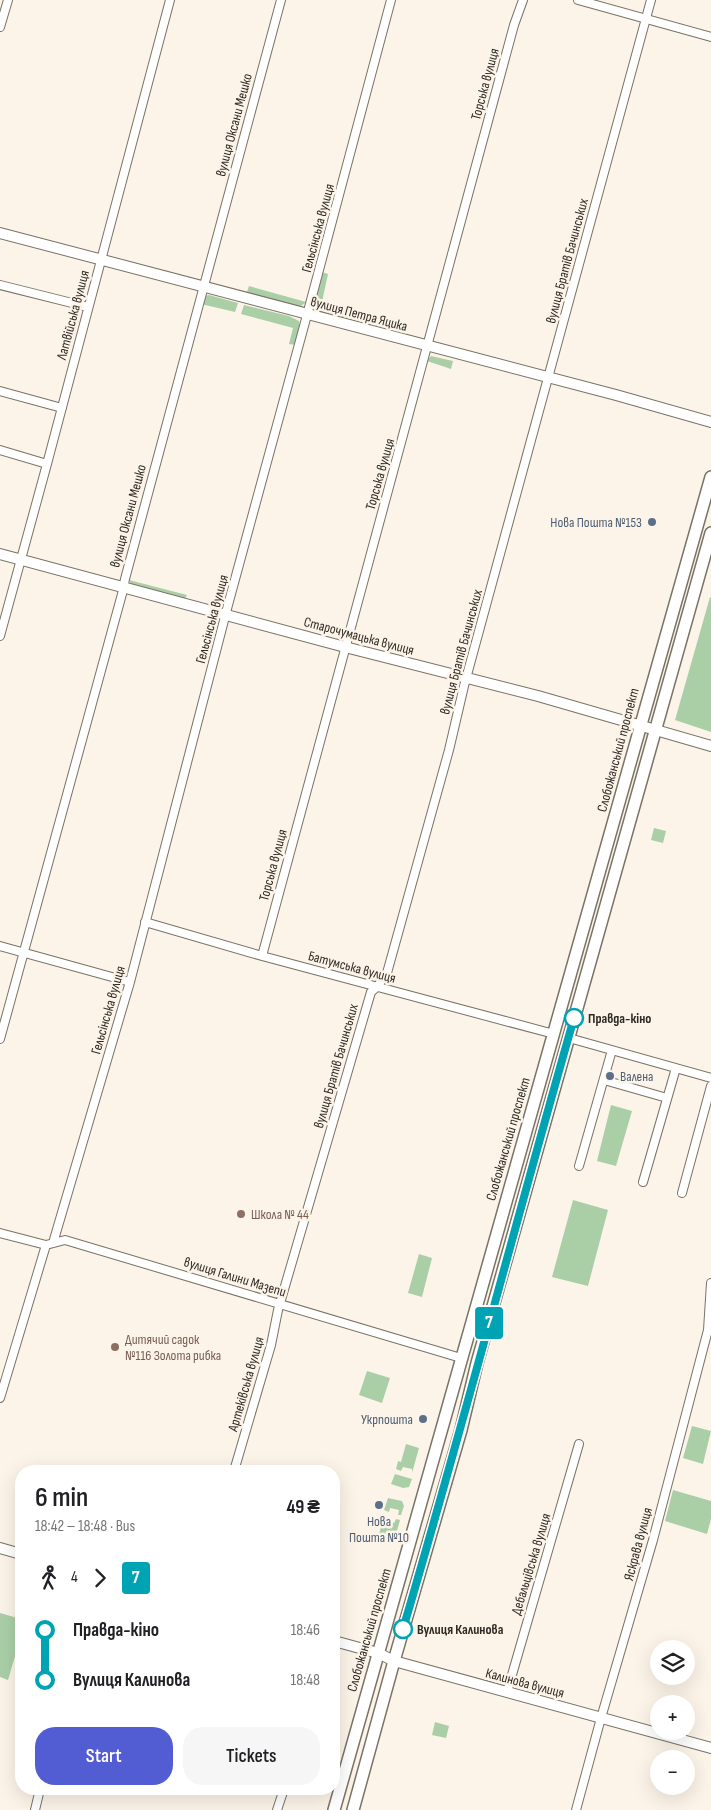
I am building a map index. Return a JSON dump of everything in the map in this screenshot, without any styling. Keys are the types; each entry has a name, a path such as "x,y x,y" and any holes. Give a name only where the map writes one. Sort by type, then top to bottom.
{"main road":[{"name":"Слобожанський проспект","path":"340,1789 711,477"},
{"path":"353,1810 711,533"},
{"name":"Слобожанський проспект","path":"334,1810 338,1795"}],"street":[{"path":"0,27 8,0"},
{"name":"Латвійська вулиця","path":"0,636 170,0"},
{"name":"вулиця Оксани Мешко","path":"0,1040 282,0"},
{"name":"Гельсінська вулиця","path":"0,1398 5,1366 49,1244 130,982 226,614 308,315 391,0"},
{"name":"Торська вулиця","path":"262,956 344,647 428,347 514,25 523,0"},
{"path":"578,0 711,37"},
{"name":"вулиця Братів Бачинських","path":"280,1303 371,992 387,973 651,0"},
{"name":"вулиця Петра Яцика","path":"0,233 548,377 711,422"},
{"path":"0,285 88,307"},
{"path":"0,391 62,408"},
{"path":"0,450 47,464"},
{"name":"Старочумацька вулиця","path":"0,554 466,678 711,746"},
{"name":"Батумська вулиця","path":"145,922 262,956 554,1034"},
{"path":"0,946 130,982"},
{"path":"569,1038 711,1078"},
{"path":"579,1166 612,1050"},
{"path":"643,1182 676,1068"},
{"path":"604,1080 667,1098"},
{"path":"682,1193 711,1086"},
{"name":"вулиця Галини Мазепи","path":"0,1233 49,1244 65,1240 461,1358"},
{"name":"Яскрава вулиця","path":"576,1810 651,1546 708,1330 711,1283"},
{"name":"Артеківська вулиця","path":"236,1465 280,1303"},
{"name":"Дебальцівська вулиця","path":"507,1692 579,1444"},
{"path":"0,1548 15,1552"},
{"name":"Калинова вулиця","path":"340,1643 378,1653 394,1661 711,1748"},
{"path":"35,1810 39,1795"},
{"path":"278,1810 282,1795"}],"green space":[{"path":"322,272 328,274 322,302 315,299"},
{"path":"249,286 306,302 299,306 280,303 247,292"},
{"path":"209,295 238,303 235,312 201,304 205,296"},
{"path":"315,302 359,314 358,322 319,311 316,309"},
{"path":"244,305 289,316 299,321 300,328 296,345 289,344 293,328 241,314"},
{"path":"363,315 394,324 392,332 361,323"},
{"path":"431,356 453,361 451,369 427,361"},
{"path":"129,580 187,595 185,599 131,584"},
{"path":"711,598 711,732 675,720"},
{"path":"654,828 666,831 663,843 651,840"},
{"path":"611,1105 632,1111 616,1166 597,1161"},
{"path":"573,1200 608,1210 588,1286 552,1277"},
{"path":"419,1254 432,1258 422,1297 408,1293"},
{"path":"367,1371 390,1378 382,1403 359,1395"},
{"path":"692,1426 711,1431 703,1464 683,1458"},
{"path":"406,1444 419,1448 412,1473 412,1469 403,1467 401,1471 396,1469 398,1461 401,1462"},
{"path":"395,1474 412,1479 409,1487 403,1488 391,1484"},
{"path":"673,1490 711,1501 711,1519 707,1534 665,1521"},
{"path":"388,1498 402,1501 404,1506 401,1515 398,1515 399,1510 390,1508 389,1512 384,1510"},
{"path":"384,1517 387,1517 386,1521 394,1523 396,1519 400,1520 395,1538 379,1534"},
{"path":"0,1613 15,1617 15,1656 8,1680 0,1677"},
{"path":"435,1722 449,1726 446,1738 432,1735"}],"bus line":[{"name":"7","path":"403,1629 461,1430 477,1363 574,1018"}],"place":[{"name":"Нова Пошта №153","path":"652,522"},
{"name":"Правда-кіно","path":"574,1018"},
{"name":"Валена","path":"610,1076"},
{"name":"Школа № 44","path":"241,1214"},
{"name":"Дитячий садок №116 Золота рибка","path":"115,1347"},
{"name":"Укрпошта","path":"423,1419"},
{"name":"Нова Пошта №10","path":"379,1505"},
{"name":"Вулиця Калинова","path":"403,1629"}]}
